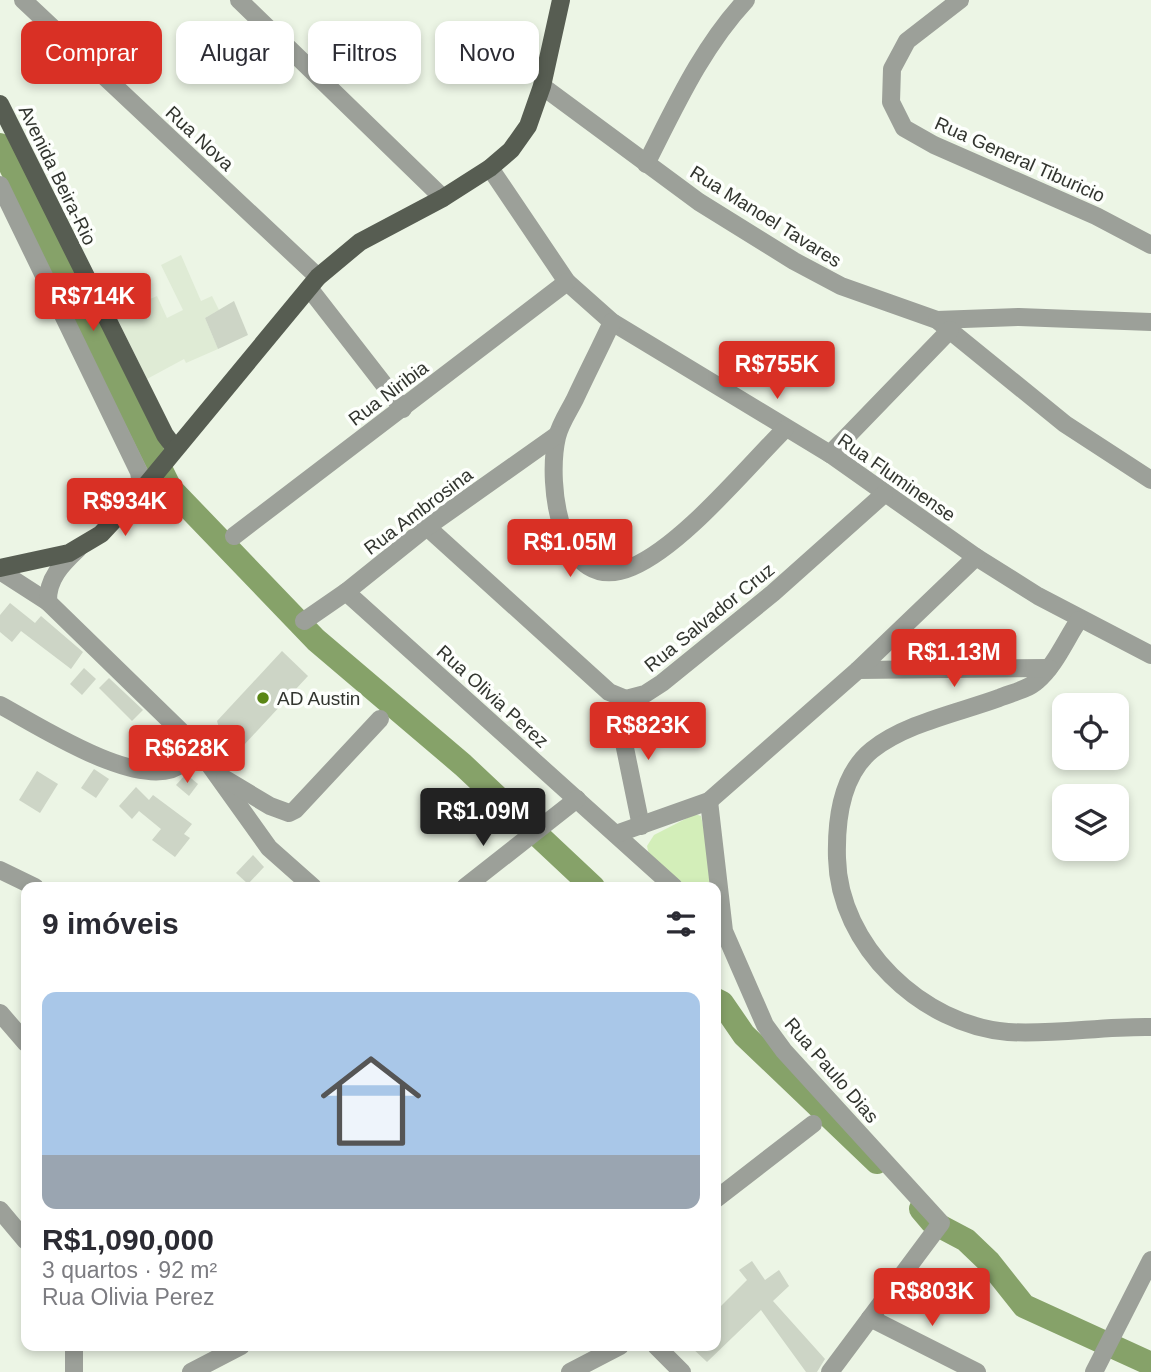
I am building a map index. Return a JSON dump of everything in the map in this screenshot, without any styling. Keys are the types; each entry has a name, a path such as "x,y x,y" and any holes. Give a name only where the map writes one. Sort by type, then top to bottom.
{"main road":[{"path":"0,569 34,563 78,550 101,534 142,491 314,282 360,242 443,198 490,168 511,149 528,126 542,86 561,0"},
{"name":"Avenida Beira-Rio","path":"0,104 165,435 171,443 179,445"}],"street":[{"name":"Rua Nova","path":"23,0 314,282 403,409"},
{"path":"239,0 443,198"},
{"path":"646,164 690,78 729,18 746,0"},
{"name":"Rua General Tiburicio","path":"960,0 907,41 892,69 891,102 904,128 934,145 1096,216 1151,245"},
{"name":"Rua Manoel Tavares","path":"542,86 709,209 806,268 853,291 944,325 1065,424 1151,480"},
{"name":"Rua Fluminense","path":"490,168 566,282 612,322 830,454 976,557 1079,620 1151,655"},
{"path":"0,185 139,472 142,491"},
{"name":"Rua Niribia","path":"234,536 566,282"},
{"path":"830,454 944,325 1019,317 1151,321"},
{"path":"612,322 557,435 553,465 555,494 568,544 581,563 604,572 629,569 652,558 675,540 785,429"},
{"name":"Rua Ambrosina","path":"304,621 346,592 427,527 557,435"},
{"name":"Rua Salvador Cruz","path":"626,699 645,694 662,683 773,593 884,494"},
{"path":"427,527 609,692 626,699 624,743 641,826"},
{"path":"48,602 48,588 55,574 78,550"},
{"path":"616,834 709,801 858,670 976,557"},
{"path":"0,569 48,602 196,746 270,848 307,882"},
{"name":"Rua Olivia Perez","path":"346,592 669,882"},
{"path":"1079,620 1049,668 1027,687 892,736 870,751 856,768 843,800 836,835 837,874 847,910 866,945 889,974 918,998 944,1014 973,1026 1009,1032 1151,1027"},
{"path":"858,670 1049,668"},
{"path":"0,705 106,761 132,768 170,770 182,764 196,746"},
{"path":"219,776 270,806 289,813 295,810 380,719"},
{"path":"471,882 577,799"},
{"name":"Rua Paulo Dias","path":"709,801 716,882"},
{"path":"0,870 25,882"},
{"name":"Rua Paulo Dias","path":"721,929 771,1034 936,1228 870,1318"},
{"path":"0,1013 21,1038"},
{"path":"721,1195 813,1124"},
{"path":"0,1210 21,1235"},
{"path":"1097,1366 1151,1260"},
{"path":"830,1372 870,1318 977,1372"},
{"path":"74,1351 74,1372"},
{"path":"191,1372 231,1351"},
{"path":"570,1372 610,1351"},
{"path":"666,1358 682,1372"}],"shaded area":[{"path":"181,255 201,301 212,296 219,310 205,318 218,349 186,363 184,359 147,379 115,314 157,296 167,318 183,310 161,265"}],"green space":[{"path":"695,814 701,816 715,882 679,882 649,855 647,846 654,835"}],"building":[{"path":"234,301 248,335 218,349 205,318"},
{"path":"10,603 35,623 41,616 83,652 71,669 21,631 12,642 0,632 0,615"},
{"name":"AD Austin","path":"282,651 308,676 243,746 228,742 221,735 217,721"},
{"path":"84,668 96,679 82,695 70,684"},
{"path":"109,678 143,710 132,721 99,688"},
{"path":"94,769 109,779 96,798 81,788"},
{"path":"37,771 58,784 40,813 19,800"},
{"path":"186,774 198,784 189,796 176,785"},
{"path":"136,787 149,800 153,795 192,824 184,834 190,838 175,857 152,840 161,829 139,811 132,819 119,806"},
{"path":"253,855 264,867 250,882 246,882 236,873"},
{"path":"752,1261 765,1280 779,1270 789,1286 773,1301 825,1359 817,1372 806,1372 761,1310 721,1349 721,1306 747,1280 739,1270"},
{"path":"695,1351 718,1351 707,1362"}],"waterway":[{"path":"0,145 170,488 316,640 463,765 588,882"},
{"path":"13,191 20,184"},
{"path":"721,1002 744,1035 877,1162"},
{"path":"921,1209 932,1222 966,1240 989,1262 1024,1306 1151,1364"}],"place":[{"name":"AD Austin","path":"263,698"}]}
